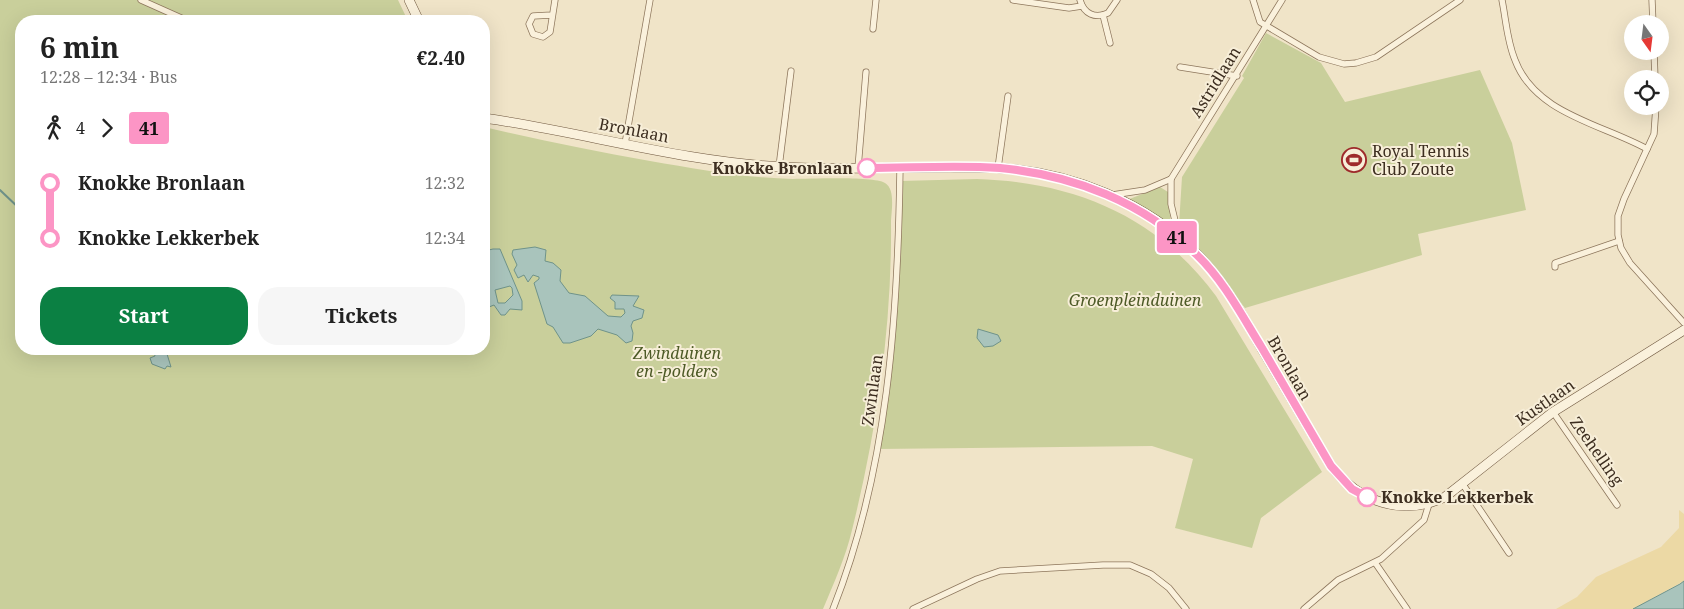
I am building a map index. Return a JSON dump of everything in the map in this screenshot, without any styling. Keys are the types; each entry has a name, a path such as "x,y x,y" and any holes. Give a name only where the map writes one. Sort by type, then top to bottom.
{"street":[{"path":"141,0 175,15"},
{"path":"409,0 416,15"},
{"path":"552,15 533,16 529,24 533,34 543,37 548,36 555,0"},
{"path":"625,144 650,0"},
{"path":"873,29 876,0"},
{"path":"1013,0 1069,8 1081,3 1091,14 1103,16 1113,9 1116,0"},
{"path":"1253,0 1260,22 1319,57 1344,64 1356,63 1376,57 1460,0"},
{"name":"Astridlaan","path":"1171,178 1237,76 1282,0"},
{"path":"1502,0 1514,59 1523,76 1535,91 1555,107 1647,149"},
{"path":"1652,0 1653,15"},
{"path":"1103,16 1110,44"},
{"path":"1180,67 1237,76"},
{"path":"779,167 791,71"},
{"path":"858,168 866,72"},
{"path":"998,168 1008,96"},
{"path":"1655,115 1654,134 1618,216 1619,241 1620,248 1630,263 1684,322"},
{"name":"Bronlaan","path":"490,119 517,121 715,161 779,167 998,168 1074,182 1111,195 1136,208 1175,235 1197,255 1225,288 1331,466 1352,489 1378,502 1405,506 1428,504"},
{"name":"Zwinlaan","path":"834,609 859,534 877,449 895,323 900,168"},
{"path":"1111,195 1144,190 1171,178 1171,204 1177,228 1175,235"},
{"path":"1555,267 1555,263 1619,241"},
{"name":"Kustlaan","path":"1428,504 1445,497 1553,412 1684,330"},
{"name":"Zeehelling","path":"1553,412 1618,505"},
{"path":"1462,483 1509,553"},
{"path":"1304,609 1338,580 1376,564 1424,520 1428,504"},
{"path":"1376,564 1407,609"},
{"path":"913,609 1000,571 1130,565 1151,574 1169,588 1186,609"}],"green space":[{"name":"Zwinduinen en -polders","path":"0,0 398,0 405,15 15,15 15,355 490,355 490,128 608,153 721,173 793,179 868,179 885,183 891,190 889,300 876,416 852,530 843,560 823,609 0,609"},
{"name":"Royal Tennis Club Zoute","path":"1266,33 1321,63 1345,102 1480,70 1512,143 1526,210 1418,234 1422,255 1245,308 1179,225 1182,177 1244,78 1242,76"},
{"name":"Groenpleinduinen","path":"977,179 1047,187 1080,196 1111,209 1140,225 1167,244 1193,268 1216,296 1322,472 1261,518 1252,548 1175,528 1193,459 1152,446 877,449 895,323 900,181"},
{"path":"1160,187 1168,192 1171,227 1127,200"}],"sand":[{"path":"1679,510 1684,514 1684,581 1633,609 1556,609 1577,597 1596,577 1661,547 1679,528"}],"water":[{"path":"535,247 546,250 545,261 553,263 561,270 560,281 569,293 585,296 608,316 621,317 625,313 624,309 615,309 615,302 610,298 612,295 639,296 633,306 644,310 642,318 633,321 631,326 633,333 632,341 626,343 617,335 598,329 591,336 570,343 563,343 553,327 547,324 534,283 539,277 533,275 528,282 524,275 518,278 514,270 517,265 512,254 513,250"},
{"path":"500,249 522,301 522,310 510,309 505,315 501,315 494,305 490,307 490,250","holes":["510,286 513,295 505,303 498,303 495,290"]},
{"path":"978,329 998,335 1001,341 993,346 984,347 977,338"},
{"path":"167,355 171,367 167,366 165,369 152,364 150,358"},
{"path":"1684,581 1684,609 1633,609 1680,584"}],"waterway":[{"path":"0,190 15,204"}],"bus line":[{"name":"41","path":"867,168 998,168 1032,172 1074,182 1111,195 1151,217 1197,255 1225,288 1331,466 1352,489 1367,497"}],"place":[{"name":"Royal Tennis Club Zoute","path":"1354,160"},
{"name":"Knokke Bronlaan","path":"867,168"},
{"name":"Knokke Lekkerbek","path":"1367,497"}]}
